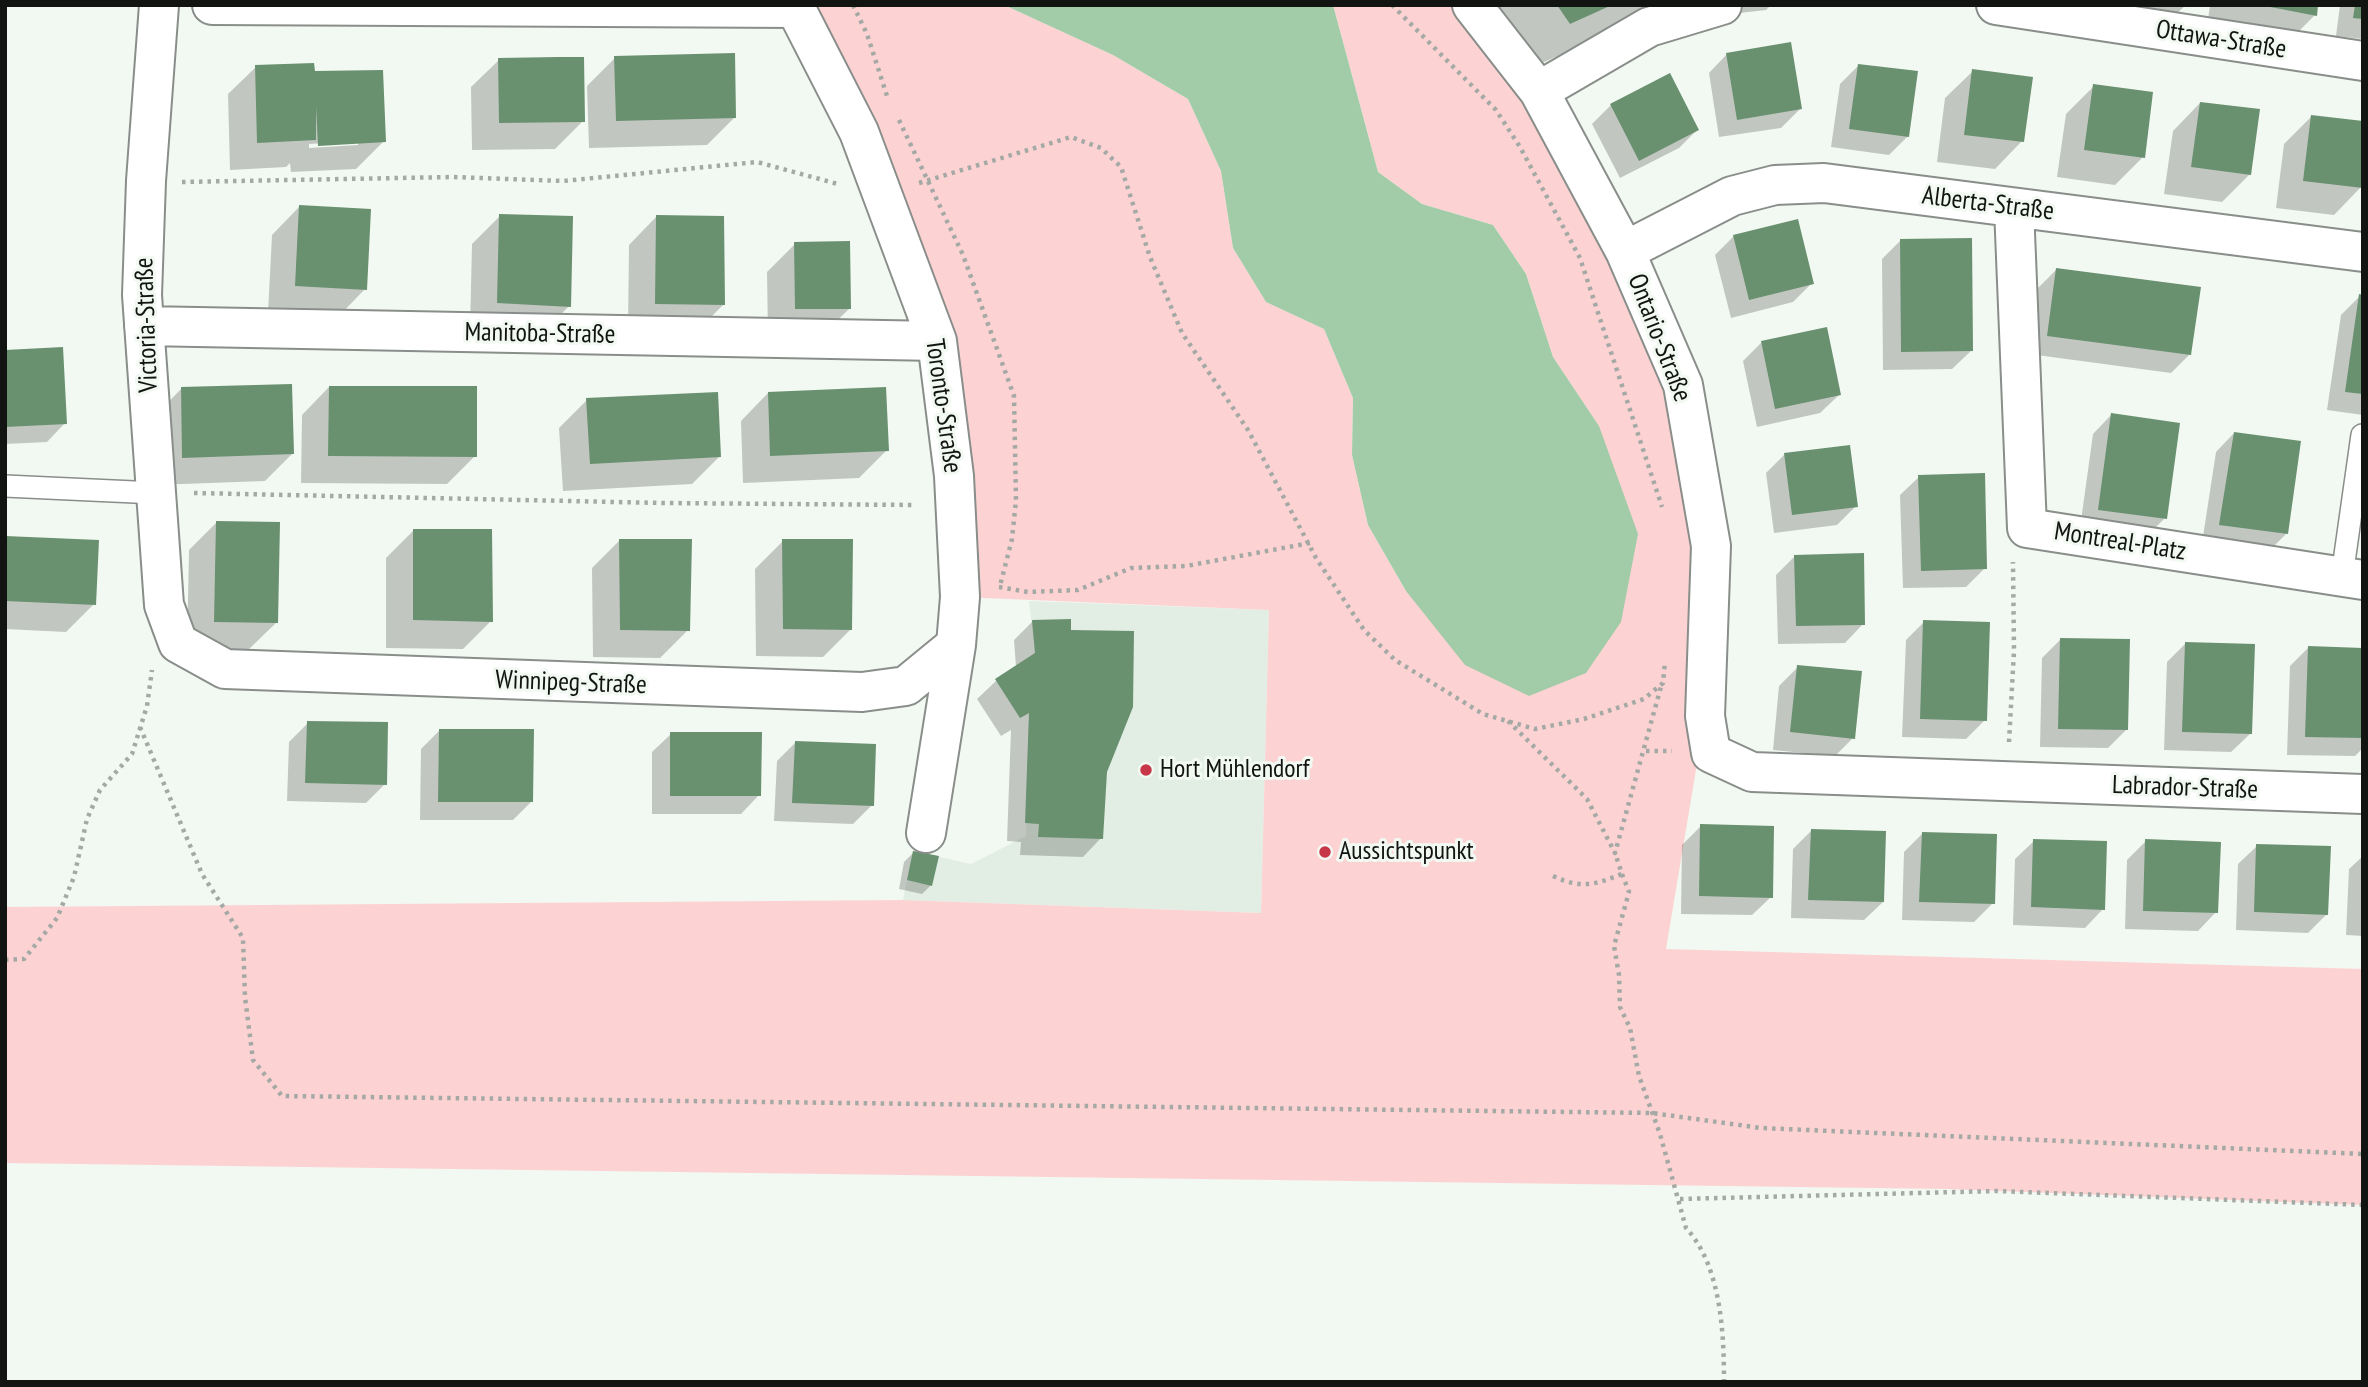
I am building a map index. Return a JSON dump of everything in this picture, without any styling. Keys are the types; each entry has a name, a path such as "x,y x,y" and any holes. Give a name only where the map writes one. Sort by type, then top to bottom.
{"street":[{"name":"Victoria-Straße","path":"159,5 146,181 144,326 164,605 178,643"},
{"path":"212,5 795,7"},
{"name":"Ontario-Straße","path":"1472,5 1539,91 1625,251 1683,385 1711,546 1705,716"},
{"path":"1539,91 1649,27 1722,5"},
{"name":"Ottawa-Straße","path":"1996,5 2363,61"},
{"name":"Toronto-Straße","path":"795,7 859,132 937,341 956,505 960,597 956,645 926,833"},
{"name":"Alberta-Straße","path":"1625,251 1732,196 1776,185 1825,183 2363,252"},
{"name":"Montreal-Platz","path":"2014,208 2027,528 2353,578"},
{"name":"Manitoba-Straße","path":"144,326 937,341"},
{"name":"Winnipeg-Straße","path":"178,643 225,669 862,692 906,686 956,645"},
{"name":"Labrador-Straße","path":"1705,716 1711,753 1752,772 2363,794"}],"lane":[{"path":"2353,578 2362,435"},
{"path":"5,486 156,492"}],"path":[{"path":"853,5 892,105"},
{"path":"1392,5 1496,110 1520,147 1580,258 1665,520"},
{"path":"898,118 963,255 1014,396 1016,500 1012,539 1000,587 1028,592 1078,590 1130,568 1186,566 1310,543"},
{"path":"928,180 1071,137 1101,148 1121,167 1163,294 1182,333 1248,430 1310,543 1364,630 1395,660 1483,713 1535,729 1584,719 1644,699 1662,683"},
{"path":"146,181 232,183 453,177 563,181 757,162 883,197"},
{"path":"156,492 649,503 956,505"},
{"path":"2007,782 2013,599"},
{"path":"5,961 24,959 57,918 74,877 87,819 100,790 132,754 153,669 178,643"},
{"path":"1615,853 1662,683 1667,650"},
{"path":"1507,721 1587,799 1615,853 1629,892 1614,946 1619,975 1620,1007 1630,1028 1639,1076 1680,1199 1686,1228 1696,1240 1708,1266 1718,1306 1724,1382"},
{"path":"140,727 202,874 243,938 245,997 253,1060 282,1096 1652,1113 1761,1128 2363,1154"},
{"path":"1553,876 1574,886 1600,883 1622,874"},
{"path":"1680,1199 1997,1191 2363,1205"}],"shaded area":[{"path":"794,5 1004,5 1113,55 1188,99 1221,171 1233,248 1266,302 1324,329 1353,398 1352,455 1368,525 1406,591 1599,426 1553,357 1526,274 1493,225 1422,204 1378,172 1333,5 1472,5 1683,385 1705,716 1666,949 2363,969 2363,1205 1948,1189 5,1163 5,907 903,900 1261,913 1269,610 960,597 937,341"},
{"path":"1004,5 1333,5 1378,172 1422,204 1493,225 1526,274 1553,357 1599,426 1638,534 1621,622 1586,673 1529,696 1465,665 1406,591 1368,525 1352,455 1353,398 1324,329 1266,302 1233,248 1221,171 1188,99 1113,55"},
{"name":"Hort Mühlendorf","path":"1029,601 1269,610 1261,913 903,900 913,851 971,864 1026,836 1029,714 1020,718 995,679 1035,653"}],"building":[{"path":"1557,5 1612,5 1570,24"},
{"path":"2260,5 2318,5 2317,16"},
{"path":"2355,5 2363,5 2363,19 2353,18"},
{"path":"1791,42 1802,109 1737,120 1726,53"},
{"path":"735,53 736,118 616,121 614,56"},
{"path":"584,57 585,122 499,123 498,58"},
{"path":"314,63 315,71 383,70 386,142 318,146 316,106 316,140 257,143 255,65"},
{"path":"1858,64 1918,71 1909,137 1849,129"},
{"path":"1972,69 2033,77 2024,142 1964,135"},
{"path":"1670,73 1699,130 1639,161 1610,104"},
{"path":"2093,84 2153,92 2145,158 2084,150"},
{"path":"2200,102 2260,109 2251,175 2191,167"},
{"path":"2311,115 2363,121 2363,188 2303,181"},
{"path":"299,205 371,209 367,290 295,286"},
{"path":"499,214 573,216 571,307 497,303"},
{"path":"656,215 724,216 725,305 655,304"},
{"path":"1798,219 1814,284 1749,300 1733,235"},
{"path":"1972,238 1973,351 1901,352 1900,239"},
{"path":"850,241 851,309 795,309 794,242"},
{"path":"2056,268 2201,287 2191,355 2047,336"},
{"path":"2359,294 2363,295 2363,394 2345,392"},
{"path":"1827,327 1841,395 1775,409 1761,341"},
{"path":"63,347 67,424 5,427 5,350"},
{"path":"292,384 294,454 182,458 181,387"},
{"path":"329,386 477,386 477,457 328,456"},
{"path":"886,387 889,451 770,456 768,392"},
{"path":"718,392 721,457 590,464 586,398"},
{"path":"2111,413 2180,423 2167,519 2098,510"},
{"path":"2234,432 2301,441 2288,534 2219,525"},
{"path":"1850,445 1858,507 1792,515 1784,453"},
{"path":"1985,473 1987,569 1921,571 1918,475"},
{"path":"216,521 280,522 278,623 214,622"},
{"path":"413,529 492,529 493,622 413,620"},
{"path":"5,536 99,540 96,605 5,601"},
{"path":"619,539 692,539 690,631 620,630"},
{"path":"782,539 853,539 852,630 783,629"},
{"path":"1864,553 1865,625 1796,626 1794,555"},
{"path":"1071,619 1071,630 1134,631 1133,707 1107,772 1103,839 1038,837 1039,824 1025,823 1029,713 1020,718 995,679 1035,653 1032,620"},
{"path":"1923,620 1990,622 1987,721 1920,719"},
{"path":"2060,638 2130,639 2128,730 2058,729"},
{"path":"2185,642 2255,644 2252,734 2182,732"},
{"path":"2308,646 2363,648 2363,738 2305,737"},
{"path":"1797,665 1862,671 1855,739 1790,732"},
{"path":"307,721 388,722 387,785 305,783"},
{"path":"439,729 534,729 533,802 438,802"},
{"path":"670,732 762,732 761,796 670,796"},
{"path":"795,741 876,744 874,806 792,803"},
{"path":"1700,824 1774,826 1773,898 1699,896"},
{"path":"1811,829 1886,831 1884,902 1808,900"},
{"path":"1922,832 1997,834 1995,904 1919,902"},
{"path":"2033,839 2107,841 2105,910 2031,907"},
{"path":"2145,839 2221,842 2218,913 2143,911"},
{"path":"2256,844 2331,846 2328,915 2254,912"},
{"path":"913,851 939,856 932,886 907,880"}],"place":[{"name":"Hort Mühlendorf","path":"1146,770"},
{"name":"Aussichtspunkt","path":"1325,852"}]}
